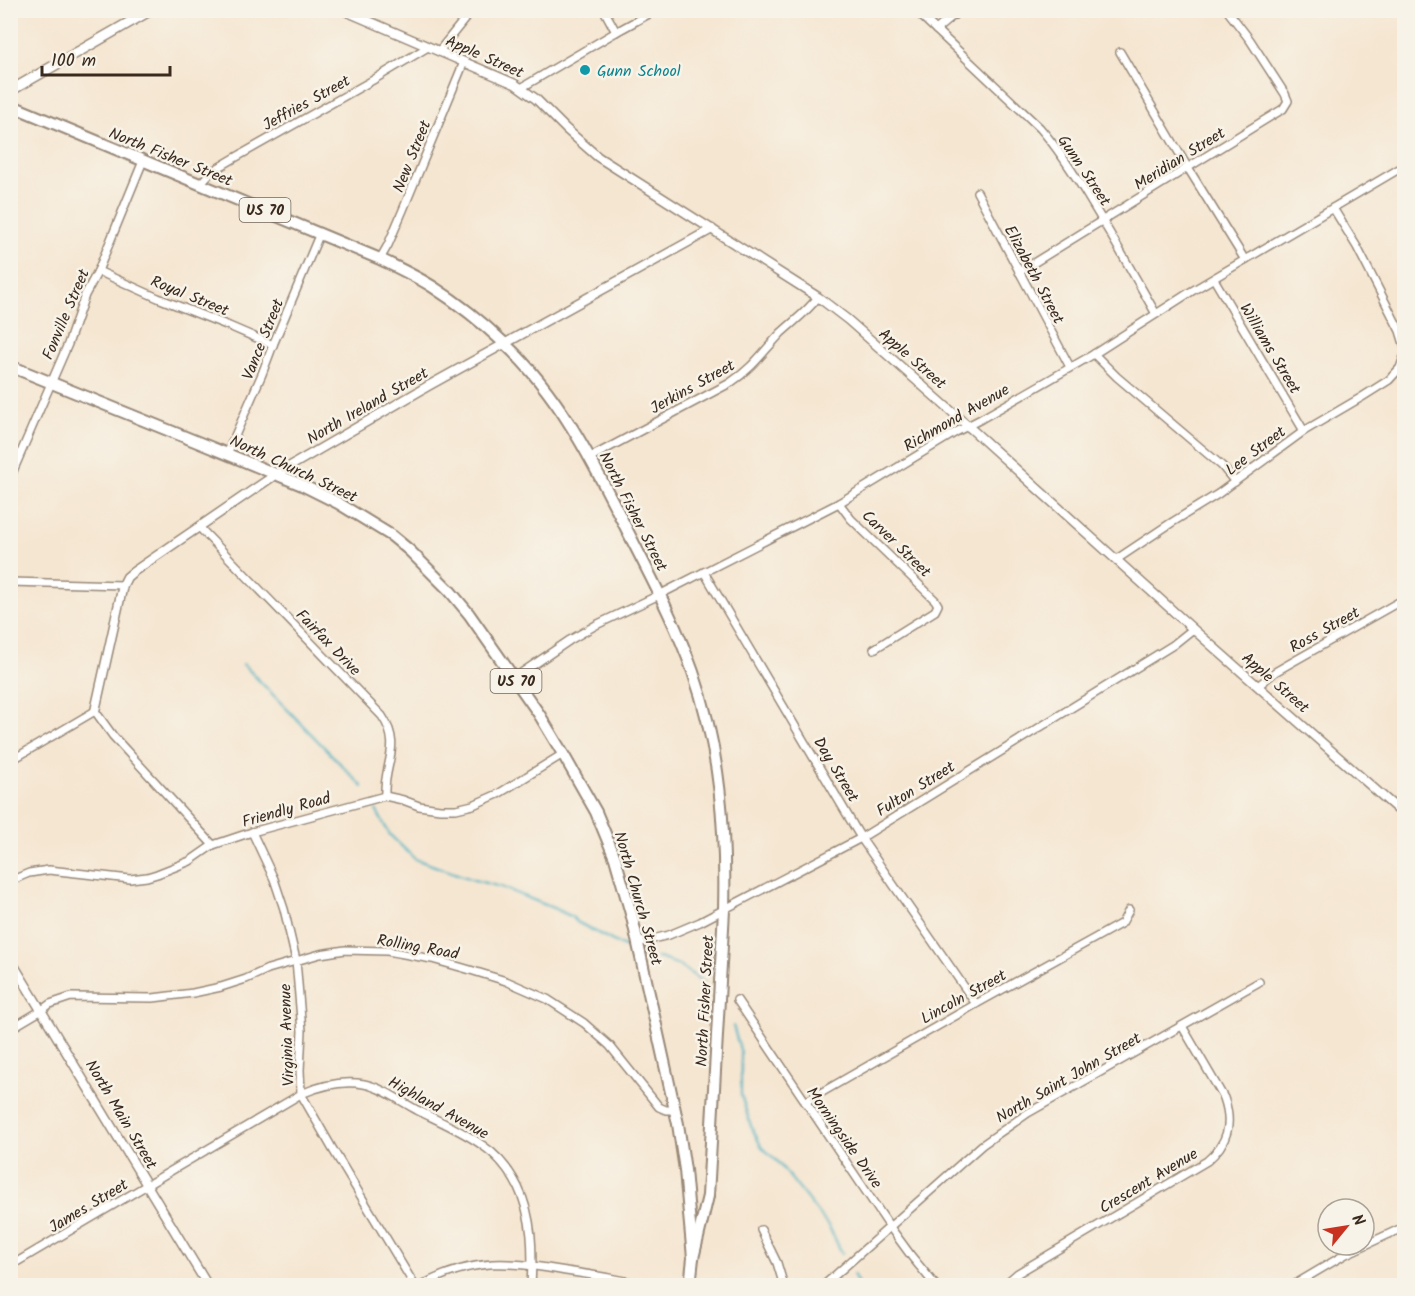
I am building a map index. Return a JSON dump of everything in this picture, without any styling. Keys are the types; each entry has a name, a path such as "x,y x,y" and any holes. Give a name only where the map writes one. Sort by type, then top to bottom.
{"main road":[{"path":"10,91 151,10"},
{"name":"North Fisher Street","path":"10,105 320,233 380,259 431,286 473,316 505,343 525,364 553,398 591,457 674,626 692,670 713,744 719,777 724,830 724,910 708,1197 693,1258"},
{"name":"North Church Street","path":"10,366 302,485 338,502 392,536 431,570 457,598 539,714 580,782 604,832 622,884 682,1147 693,1258 690,1286"}],"street":[{"name":"Apple Street","path":"343,10 521,88 598,156 818,297 848,320 968,426 1404,815"},
{"path":"439,51 472,10"},
{"path":"604,10 616,32"},
{"path":"521,88 656,10"},
{"name":"Gunn Street","path":"915,10 1040,128 1054,144 1102,220 1156,314"},
{"path":"936,30 961,10"},
{"name":"Meridian Street","path":"1019,272 1283,109 1288,101 1250,40 1227,10"},
{"name":"Jeffries Street","path":"200,184 211,172 428,47"},
{"path":"1120,52 1245,260"},
{"name":"New Street","path":"380,259 403,210 464,62"},
{"name":"Fonville Street","path":"10,478 143,161"},
{"name":"Richmond Avenue","path":"514,678 596,625 839,503 956,432 1094,354 1245,260 1404,166"},
{"name":"Elizabeth Street","path":"977,192 1070,368"},
{"path":"1333,208 1362,257 1400,331 1404,344"},
{"name":"North Ireland Street","path":"123,585 126,577 275,475 428,386 712,229"},
{"name":"Vance Street","path":"227,454 320,233"},
{"name":"Royal Street","path":"98,271 273,345"},
{"name":"Williams Street","path":"1214,279 1304,431"},
{"name":"Jerkins Street","path":"591,457 743,374 789,326 805,313 818,297"},
{"path":"1094,354 1222,466 1235,482"},
{"name":"Lee Street","path":"1117,559 1218,494 1304,431 1389,380 1400,368 1404,358"},
{"name":"Carver Street","path":"839,503 851,519 938,605 935,611 874,649"},
{"name":"Fairfax Drive","path":"199,527 382,716 390,729 393,748 385,778 385,796"},
{"name":"Day Street","path":"704,572 861,838 976,1004"},
{"path":"10,582 123,585 95,711 10,761"},
{"name":"Ross Street","path":"1258,686 1275,672 1404,598"},
{"name":"Fulton Street","path":"637,943 686,929 861,838 1173,645 1193,629"},
{"path":"95,711 113,736 213,845"},
{"path":"385,796 423,807 440,809 456,809 473,805 498,794 563,754"},
{"name":"Friendly Road","path":"10,881 29,873 49,870 130,879 147,877 190,861 213,845 252,832 385,796"},
{"name":"Virginia Avenue","path":"252,832 274,879 296,960 302,1031 301,1094 415,1286"},
{"name":"Lincoln Street","path":"805,1102 1122,923 1129,910"},
{"name":"Rolling Road","path":"10,1029 50,1004 71,997 153,998 193,993 237,982 268,969 320,954 345,950 387,951 432,959 467,969 523,988 562,1008 584,1023 610,1046 655,1103 666,1110 675,1110"},
{"name":"North Main Street","path":"10,959 208,1286"},
{"name":"North Saint John Street","path":"823,1286 1004,1128 1259,982"},
{"name":"Morningside Drive","path":"737,1000 890,1227 936,1286"},
{"name":"Crescent Avenue","path":"1003,1286 1018,1273 1208,1161 1221,1146 1229,1118 1224,1098 1182,1026"},
{"name":"Highland Avenue","path":"147,1185 301,1094 337,1083 371,1086 482,1144 500,1161 511,1175 525,1203 530,1220 531,1286"},
{"name":"James Street","path":"10,1266 147,1185"},
{"path":"1292,1286 1346,1254 1404,1227"},
{"path":"761,1230 777,1263 784,1286"},
{"path":"421,1286 456,1271 504,1263 532,1265 649,1286"}],"waterway":[{"path":"243,664 363,787"},
{"path":"376,810 390,835 415,859 501,887 558,910 628,949"},
{"path":"656,957 679,965 704,983"},
{"path":"733,1026 741,1053 741,1095 751,1126 761,1146 778,1162 829,1227 842,1253"},
{"path":"853,1274 859,1286"}],"place":[{"name":"Gunn School","path":"585,70"}]}
